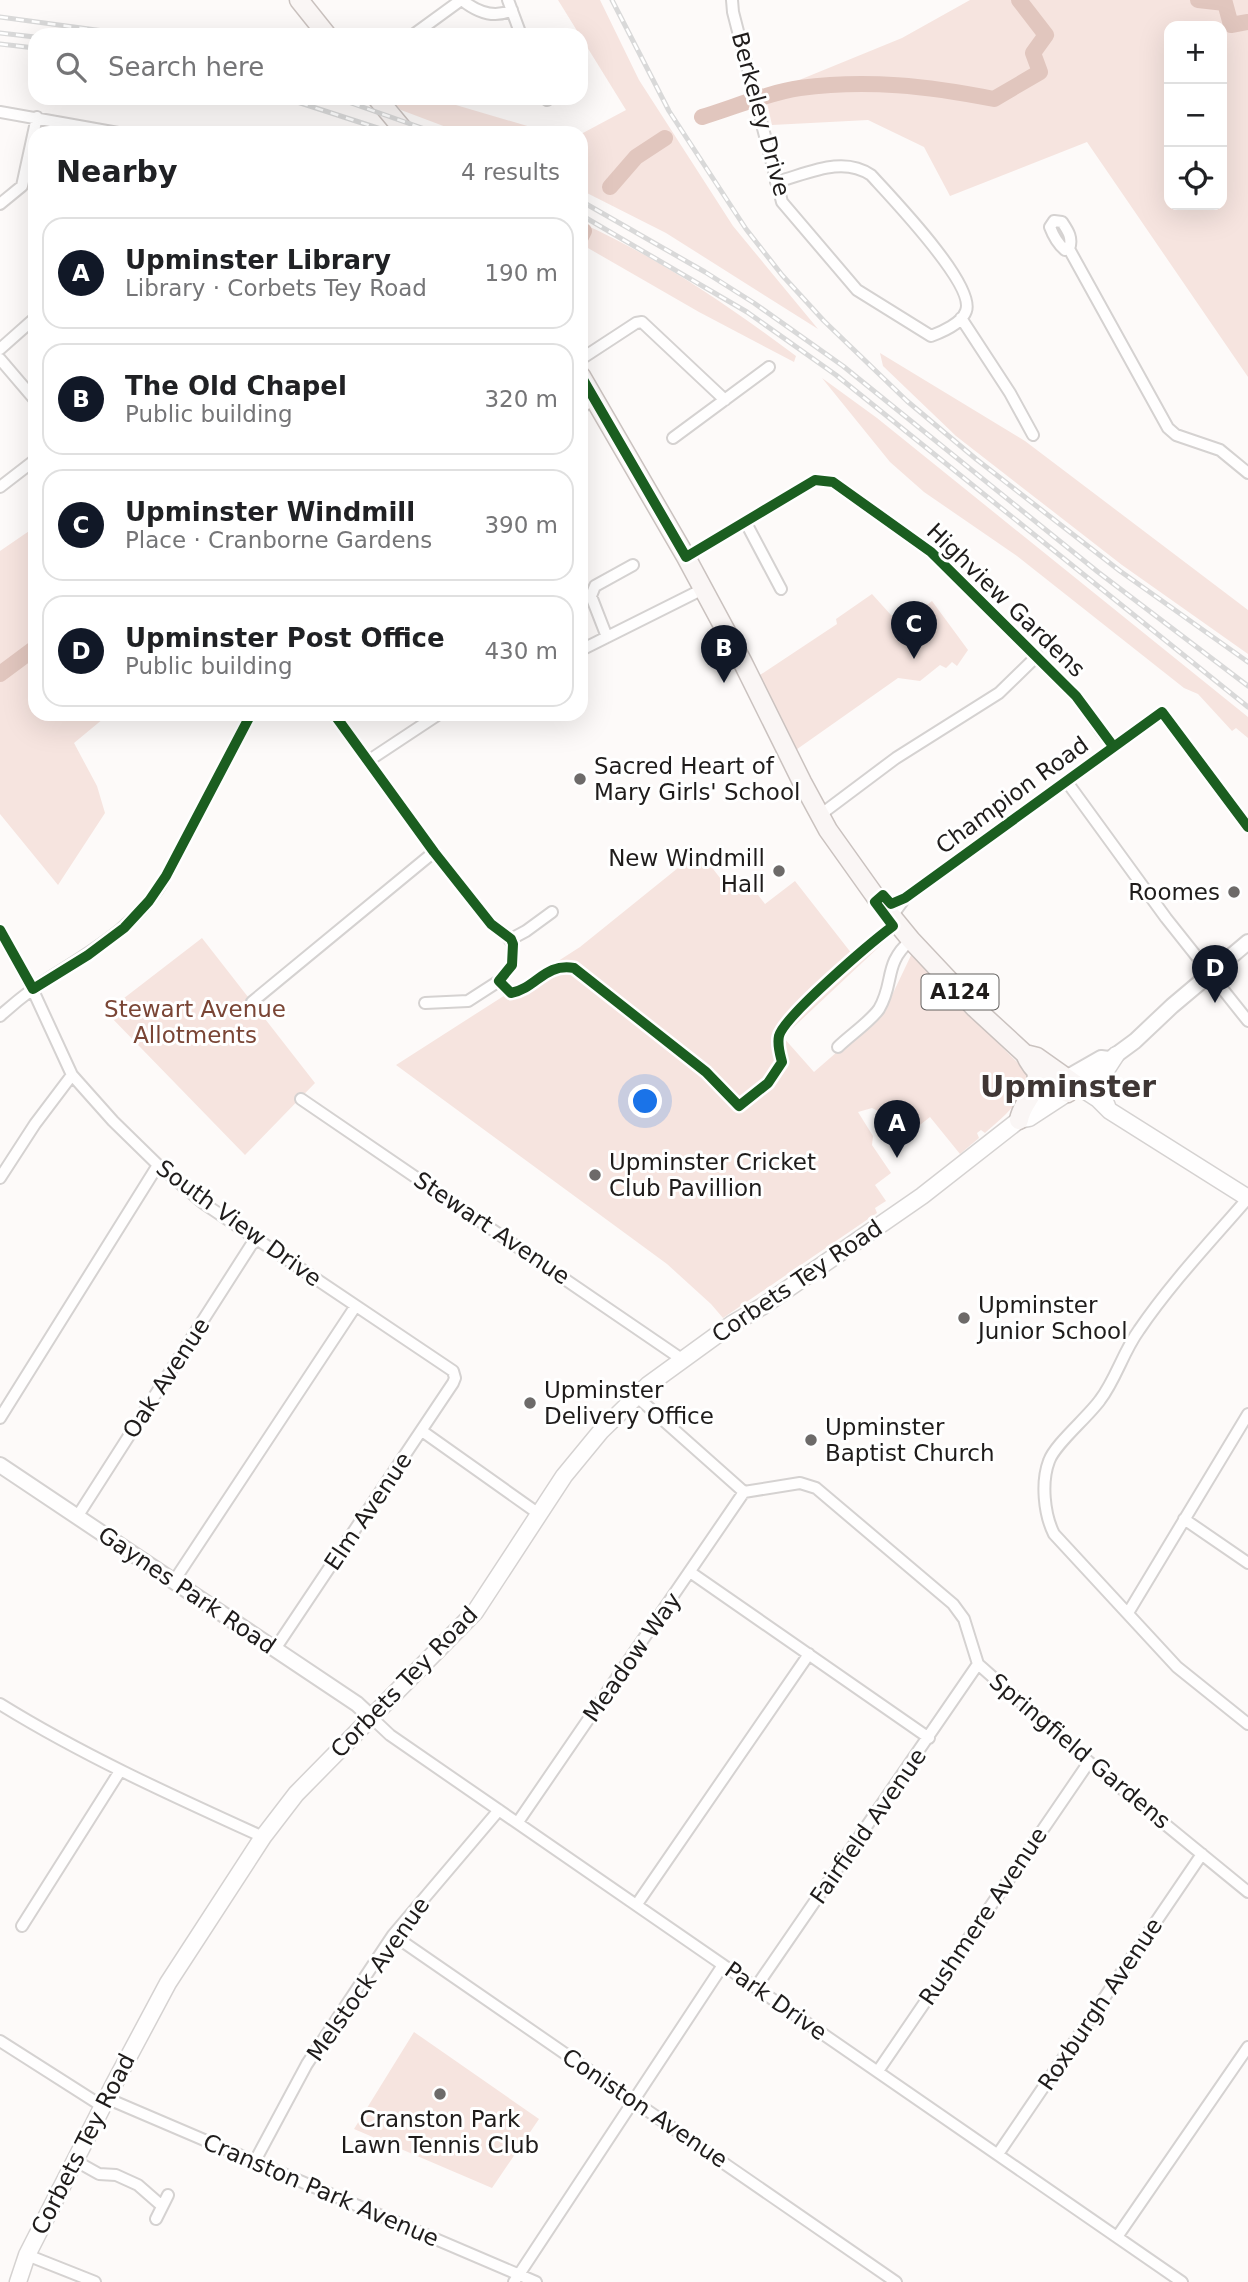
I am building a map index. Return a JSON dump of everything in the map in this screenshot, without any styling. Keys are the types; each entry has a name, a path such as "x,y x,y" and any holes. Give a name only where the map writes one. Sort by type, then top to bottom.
{"main road":[{"path":"299,0 321,28"},
{"path":"383,105 400,126"},
{"name":"A124","path":"588,403 686,557 820,815 875,896 911,940 975,1008 1025,1054 1037,1057 1067,1086"},
{"path":"1025,1054 1029,1064 1037,1072 1067,1086 1092,1107 1107,1110 1248,1198"},
{"path":"1107,1110 1100,1081 1113,1057"},
{"path":"1021,1119 1021,1112 1035,1088 1037,1072"},
{"name":"Corbets Tey Road","path":"18,2282 27,2255 74,2161 168,1983 263,1837 296,1794 475,1612 573,1465 610,1421 636,1396 682,1360 922,1196 1021,1119 1024,1111 1067,1086"}],"street":[{"path":"423,28 461,0 494,15 502,15 510,5"},
{"name":"Berkeley Drive","path":"732,0 782,202 857,290 931,336 961,318"},
{"path":"510,5 518,28"},
{"path":"0,112 83,126"},
{"path":"35,126 37,117"},
{"path":"0,204 22,187 28,159"},
{"path":"776,183 839,165 855,166 871,175 937,248 965,297 967,310 961,318 1010,393 1033,435"},
{"path":"1069,249 1168,428 1176,435 1220,450 1248,473"},
{"path":"588,354 636,323 642,322 724,400"},
{"path":"0,349 28,324"},
{"path":"0,359 28,392"},
{"path":"673,439 769,367"},
{"path":"0,486 28,465"},
{"name":"Highview Gardens","path":"686,557 814,480 833,482 931,552 1076,696 1104,735"},
{"path":"746,523 781,589"},
{"path":"607,637 593,608 591,596 595,586 633,565"},
{"path":"588,646 703,589"},
{"path":"820,815 895,758 999,693 1037,656"},
{"name":"Champion Road","path":"892,916 905,898 1162,712 1248,827"},
{"path":"0,1016 33,989 88,955 124,928 149,901 166,876 247,721"},
{"path":"339,721 434,852 491,924 513,944 512,965 499,981 468,1001 425,1003"},
{"path":"368,761 428,721"},
{"path":"1067,782 1248,1021"},
{"path":"252,1002 434,852"},
{"path":"510,939 552,912"},
{"name":"South View Drive","path":"0,930 33,989 72,1075 113,1121 158,1165 255,1240 453,1371"},
{"path":"838,1047 878,1010 887,988 894,957 911,940"},
{"path":"1067,1086 1101,1058 1113,1057 1135,1041 1248,942"},
{"path":"0,1178 35,1124 72,1075"},
{"name":"Stewart Avenue","path":"301,1099 682,1360"},
{"path":"0,1418 158,1165"},
{"path":"1248,1198 1148,1317 1137,1332 1102,1399 1049,1460 1045,1495 1047,1514 1054,1534 1177,1667 1248,1724"},
{"name":"Oak Avenue","path":"77,1517 255,1240"},
{"path":"174,1581 355,1307"},
{"name":"Elm Avenue","path":"275,1649 453,1383 453,1371"},
{"path":"636,1396 744,1492"},
{"path":"1128,1613 1247,1419"},
{"path":"422,1431 539,1514"},
{"name":"Gaynes Park Road","path":"0,1465 356,1703 372,1718"},
{"name":"Springfield Gardens","path":"744,1492 800,1483 816,1488 953,1604 964,1619 978,1664 1089,1762 1248,1892"},
{"name":"Meadow Way","path":"518,1822 744,1492"},
{"path":"1184,1519 1248,1563"},
{"path":"690,1573 929,1738"},
{"path":"637,1904 809,1654"},
{"name":"Fairfield Avenue","path":"756,1987 978,1664"},
{"path":"0,1704 53,1736 120,1771 263,1837"},
{"name":"Park Drive","path":"372,1718 390,1735 1182,2282"},
{"name":"Rushmere Avenue","path":"878,2071 1089,1762"},
{"path":"22,1926 120,1771"},
{"name":"Melstock Avenue","path":"255,2161 307,2064 393,1936 499,1810"},
{"name":"Roxburgh Avenue","path":"998,2154 1202,1854"},
{"name":"Coniston Avenue","path":"393,1936 896,2282"},
{"path":"516,2278 723,1965"},
{"name":"Cranston Park Avenue","path":"0,2040 104,2102 255,2161 516,2278 536,2282"},
{"path":"1117,2237 1248,2047"},
{"path":"74,2161 99,2174 116,2175 138,2185 162,2206"},
{"path":"156,2219 168,2195"},
{"path":"27,2255 95,2282"}],"green space":[{"path":"558,0 600,0 639,80 733,226 818,329 666,233 588,194 588,130 626,110 588,49 588,28 575,28"},
{"path":"970,0 1248,0 1248,377 1087,142 950,196 924,147 868,120 772,125 765,94 902,38"},
{"path":"396,105 456,105 527,126 443,126 401,110"},
{"path":"588,226 638,251 692,283 796,356 794,362 699,312 588,248"},
{"path":"880,353 1025,441 1248,610 1248,654 1122,565 956,436 883,366"},
{"path":"822,378 877,418 1248,717 1248,738 1236,728 1232,731 1198,694 1184,688 1017,556 924,492 890,462"},
{"path":"28,532 28,721 101,721 74,743 97,786 105,813 58,885 0,814 0,551"},
{"path":"872,594 900,625 932,601 968,650 957,666 952,662 946,668 940,665 920,681 898,678 793,752 760,675 837,624 836,619"},
{"path":"699,851 724,883 735,875 745,878 765,904 795,881 852,954 889,923 896,931 783,1037 814,1072 885,1010 914,949 960,1005 1025,1070 1027,1078 1026,1087 1015,1105 985,1133 981,1130 977,1133 979,1138 960,1154 930,1117 906,1136 893,1118 872,1108 858,1112 873,1136 872,1145 891,1173 875,1185 886,1201 875,1208 877,1213 723,1318 667,1264 396,1065 580,947"},
{"name":"Stewart Avenue Allotments","path":"202,938 315,1083 245,1155 106,1012"},
{"name":"Cranston Park Lawn Tennis Club","path":"414,2032 539,2119 492,2188 354,2129"}],"waterway":[{"path":"702,117 776,93 825,85 897,85 994,99 1040,72 1033,53 1046,35 1019,0"},
{"path":"1198,0 1225,3 1231,25 1248,22"},
{"path":"610,187 636,157 665,138"},
{"path":"0,674 28,653"}],"railway":[{"path":"612,0 669,111 746,229 782,275 824,321 907,401 976,459 1120,571 1248,662"},
{"path":"0,17 81,28"},
{"path":"0,33 28,36"},
{"path":"0,44 28,47"},
{"path":"307,105 371,126"},
{"path":"357,105 416,126"},
{"path":"588,205 705,272 843,366 1098,572 1248,686"},
{"path":"588,219 747,312 836,375 1248,707"}],"cycle path":[{"path":"588,388 686,557 815,480 833,482 931,552 1076,696 1113,746"},
{"path":"339,721 434,852 491,924 511,939 512,965 499,981 511,993 555,969 574,968 706,1072 739,1106 768,1083 782,1062 779,1036 796,1012 830,979 893,926 875,902 883,895 891,904 905,898 1162,712 1248,827"},
{"path":"0,930 33,989 88,955 124,928 149,901 166,876 247,721"}],"place":[{"name":"Upminster Windmill","path":"914,659"},
{"name":"The Old Chapel","path":"724,683"},
{"name":"Sacred Heart of Mary Girls' School","path":"580,779"},
{"name":"New Windmill Hall","path":"779,871"},
{"name":"Roomes","path":"1234,892"},
{"name":"Upminster Post Office","path":"1215,1003"},
{"name":"Upminster Library","path":"897,1158"},
{"name":"Upminster Cricket Club Pavillion","path":"595,1175"},
{"name":"Upminster Junior School","path":"964,1318"},
{"name":"Upminster Delivery Office","path":"530,1403"},
{"name":"Upminster Baptist Church","path":"811,1440"},
{"name":"Cranston Park Lawn Tennis Club","path":"440,2094"}],"district":[{"name":"Upminster","path":"1068,1087"}]}
